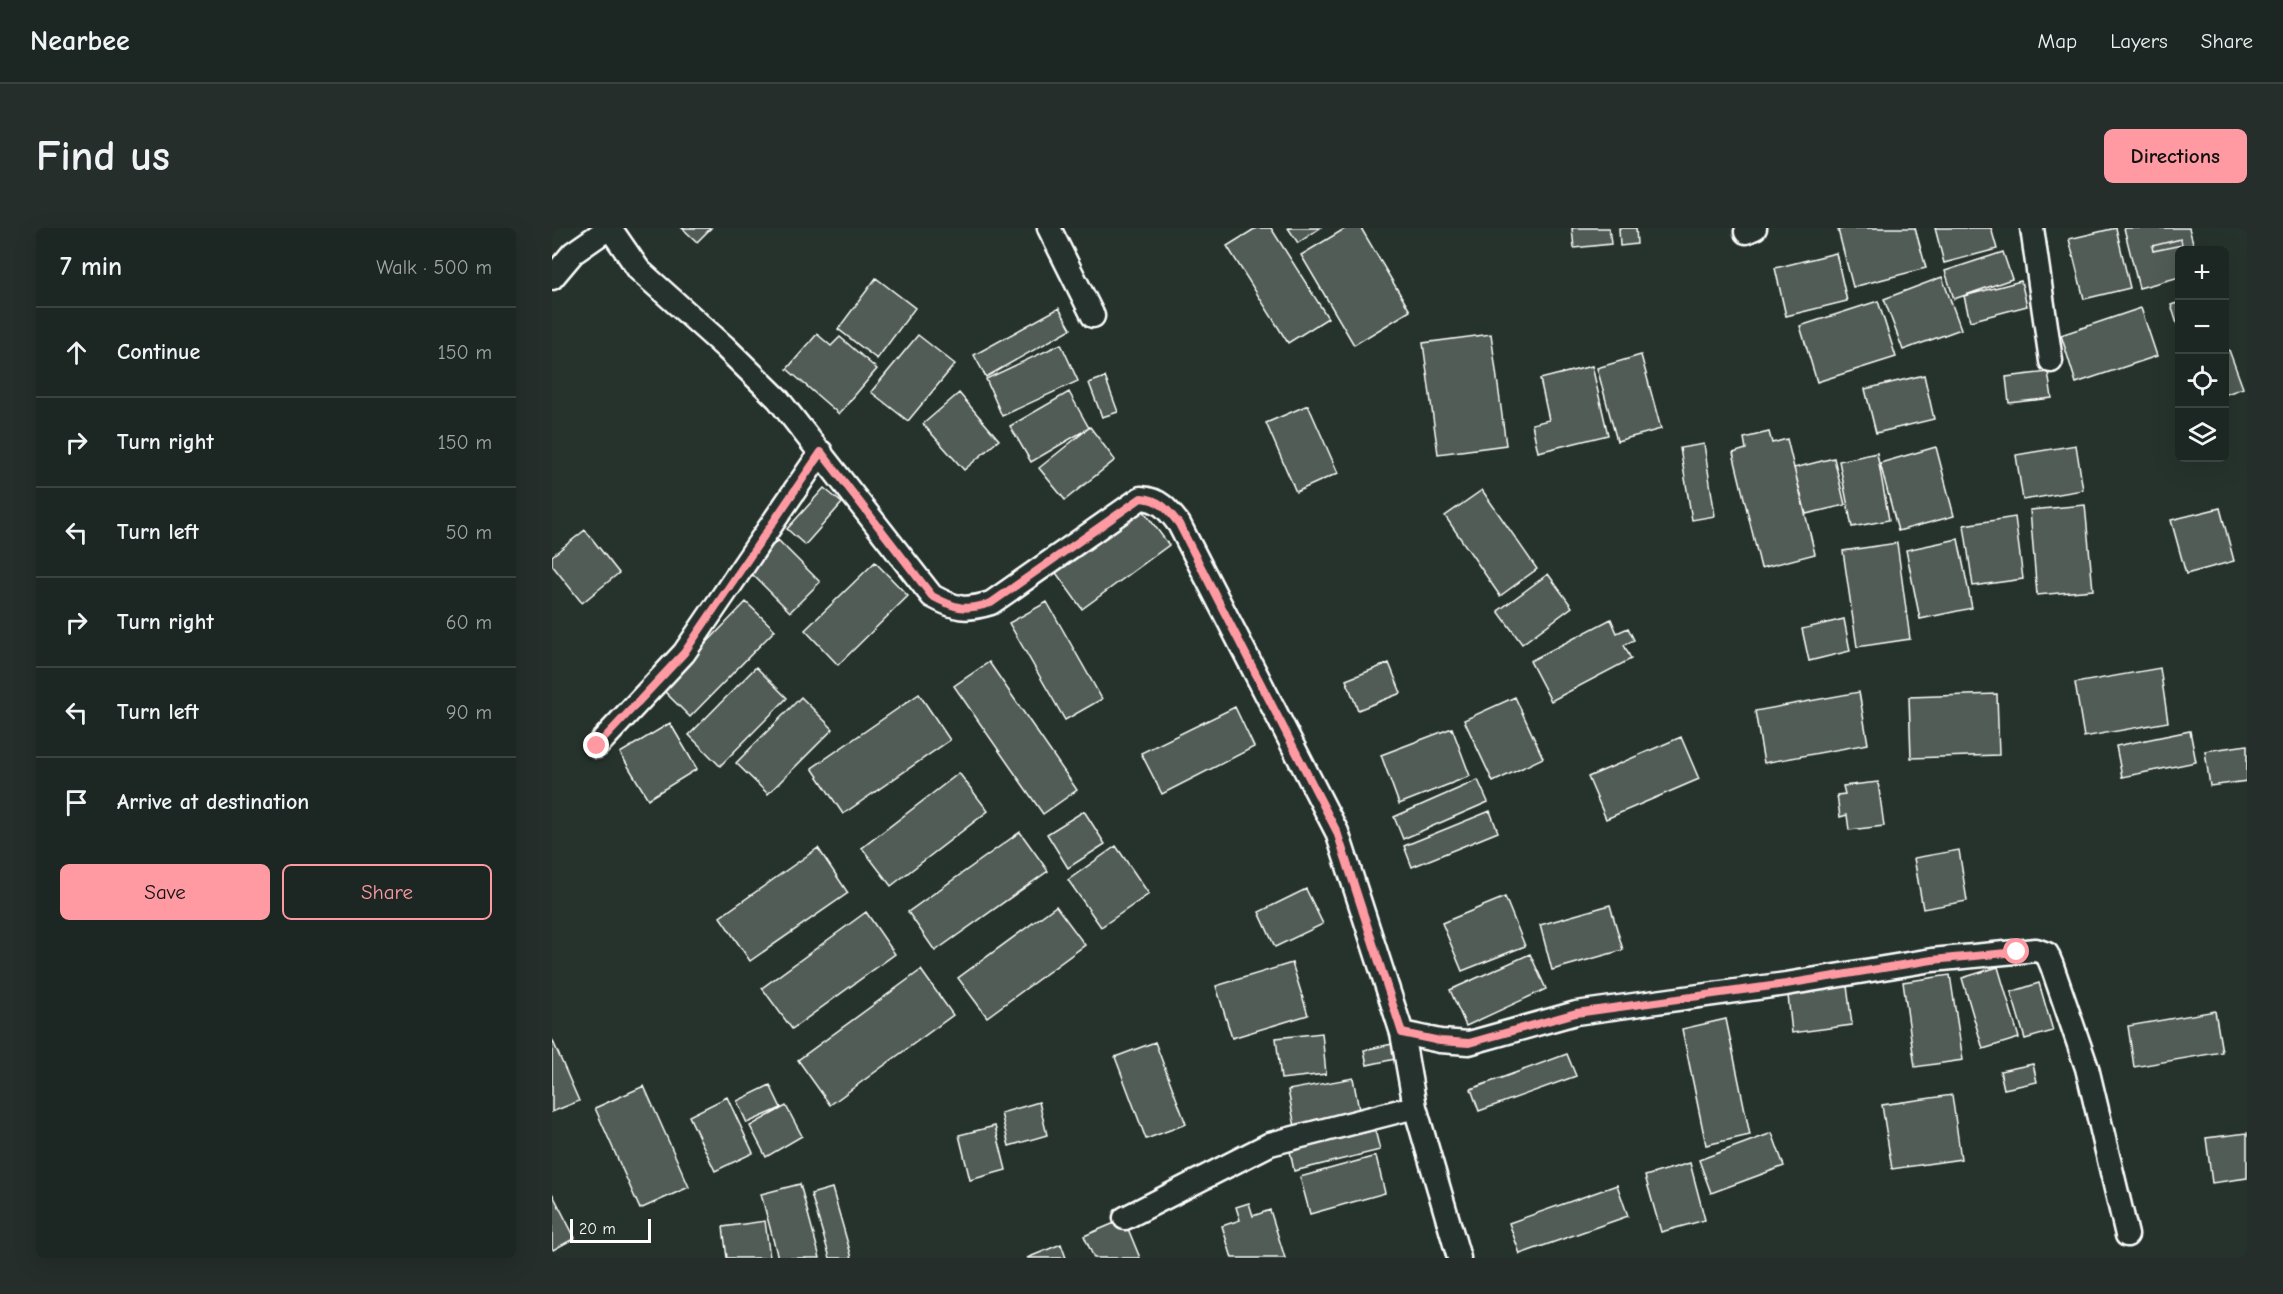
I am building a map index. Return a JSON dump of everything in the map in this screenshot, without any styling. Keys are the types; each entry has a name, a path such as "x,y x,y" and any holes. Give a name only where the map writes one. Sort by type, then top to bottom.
{"street":[{"path":"552,278 573,252 610,228 639,270 725,347 778,399 932,596 950,606 970,609 991,603 1141,498 1153,498 1165,507 1179,524 1337,832 1402,1033 1415,1107 1459,1258"},
{"path":"1048,228 1094,316"},
{"path":"2032,228 2051,361"},
{"path":"597,746 684,653 821,452"},
{"path":"1402,1033 1440,1041 1469,1043 1576,1013 1786,984 1932,960 2036,950 2047,954 2086,1068 2127,1235"},
{"path":"1125,1218 1270,1144 1415,1107"}],"building":[{"path":"682,228 711,228 697,242"},
{"path":"1256,228 1271,228 1328,318 1288,343 1227,246"},
{"path":"1288,228 1320,228 1298,243"},
{"path":"1346,228 1361,228 1410,311 1354,345 1301,255"},
{"path":"1572,228 1609,228 1611,244 1574,248"},
{"path":"1619,228 1636,228 1637,244 1620,246"},
{"path":"1845,228 1915,228 1926,268 1853,287 1838,230"},
{"path":"1935,228 1991,228 1997,249 1944,263"},
{"path":"2116,228 2130,288 2084,299 2069,239"},
{"path":"2124,228 2189,228 2194,246 2177,246 2182,245 2181,239 2152,246 2153,251 2175,246 2175,278 2139,288"},
{"path":"2181,239 2182,245 2153,251 2152,246"},
{"path":"2003,252 2012,279 1954,299 1945,271"},
{"path":"1836,253 1847,301 1786,316 1775,268"},
{"path":"1942,277 1961,329 1903,350 1884,299"},
{"path":"876,278 915,308 877,359 838,329"},
{"path":"2021,281 2027,306 1970,321 1964,296"},
{"path":"1878,301 1896,357 1817,382 1800,326"},
{"path":"2175,304 2175,317 2171,305"},
{"path":"1059,308 1071,329 986,377 974,355"},
{"path":"2141,308 2157,356 2076,383 2061,335"},
{"path":"817,334 831,346 840,337 877,369 839,414 787,369"},
{"path":"1491,334 1506,445 1438,454 1423,343"},
{"path":"918,335 955,364 908,421 871,392"},
{"path":"1061,344 1078,381 1002,416 986,379"},
{"path":"2229,350 2243,388 2229,393"},
{"path":"1641,355 1661,429 1617,441 1597,368"},
{"path":"1592,366 1608,435 1538,452 1532,424 1549,420 1540,379"},
{"path":"2048,372 2052,398 2009,403 2006,377"},
{"path":"1924,375 1934,419 1876,433 1865,389"},
{"path":"1105,377 1118,412 1102,417 1089,383"},
{"path":"1069,392 1089,428 1031,462 1010,426"},
{"path":"959,393 999,440 964,470 923,424"},
{"path":"1308,405 1338,473 1296,492 1266,423"},
{"path":"1090,427 1115,460 1065,500 1039,468"},
{"path":"1769,432 1772,443 1787,439 1815,554 1761,568 1733,453 1746,449 1744,438"},
{"path":"1704,444 1715,516 1692,520 1680,448"},
{"path":"2076,445 2083,490 2023,500 2016,455"},
{"path":"1936,447 1954,516 1898,531 1880,463"},
{"path":"1877,453 1889,520 1852,527 1839,461"},
{"path":"1834,458 1845,505 1806,514 1794,468"},
{"path":"824,488 842,503 805,545 787,529"},
{"path":"1482,490 1537,569 1500,596 1445,516"},
{"path":"2085,505 2093,590 2037,595 2030,510"},
{"path":"1140,506 1169,545 1082,609 1054,570"},
{"path":"2220,508 2234,561 2186,574 2171,520"},
{"path":"2015,517 2023,579 1973,586 1964,525"},
{"path":"585,530 619,573 582,603 552,565 552,556"},
{"path":"1958,539 1972,608 1920,619 1906,550"},
{"path":"778,540 820,582 790,612 748,570"},
{"path":"1897,543 1910,639 1857,647 1843,551"},
{"path":"875,562 908,596 838,665 805,630"},
{"path":"1548,574 1572,607 1522,644 1498,611"},
{"path":"746,602 775,630 690,717 662,689"},
{"path":"1047,602 1102,699 1065,720 1009,623"},
{"path":"1611,619 1617,633 1628,628 1634,640 1624,645 1631,659 1551,701 1530,661"},
{"path":"1844,619 1850,651 1809,661 1802,629"},
{"path":"989,662 1077,790 1043,814 954,686"},
{"path":"1389,663 1401,693 1358,710 1346,680"},
{"path":"756,667 787,698 720,766 689,735"},
{"path":"2160,668 2168,722 2084,737 2075,683"},
{"path":"1859,692 1868,744 1764,763 1755,711"},
{"path":"919,694 950,740 843,814 812,768"},
{"path":"1997,694 1999,755 1911,758 1909,697"},
{"path":"801,697 833,729 768,794 736,763"},
{"path":"1515,697 1543,758 1493,782 1464,720"},
{"path":"1235,707 1254,747 1162,794 1141,753"},
{"path":"670,723 697,769 648,799 620,753"},
{"path":"1452,728 1470,776 1399,804 1381,755"},
{"path":"2190,731 2196,762 2122,777 2116,746"},
{"path":"1681,737 1699,779 1606,819 1588,777"},
{"path":"2247,745 2247,781 2210,786 2205,751"},
{"path":"959,773 988,811 891,886 862,848"},
{"path":"1478,780 1488,802 1403,839 1394,817"},
{"path":"1878,782 1884,826 1849,830 1847,815 1840,817 1837,795 1845,794 1843,786"},
{"path":"1084,811 1105,844 1068,868 1047,834"},
{"path":"1490,811 1498,832 1412,867 1404,846"},
{"path":"1020,832 1048,871 935,951 908,912"},
{"path":"1116,846 1149,894 1101,927 1068,880"},
{"path":"818,848 848,893 750,961 720,917"},
{"path":"1959,850 1967,901 1923,909 1914,858"},
{"path":"1306,889 1323,924 1275,947 1259,912"},
{"path":"1505,897 1525,946 1462,971 1442,923"},
{"path":"1610,905 1623,950 1552,970 1540,925"},
{"path":"1056,906 1085,945 987,1017 958,978"},
{"path":"866,912 895,954 792,1029 762,988"},
{"path":"1530,954 1546,989 1466,1026 1450,990"},
{"path":"1292,963 1308,1015 1232,1038 1216,986"},
{"path":"1998,967 2019,1038 1983,1049 1962,978"},
{"path":"921,970 953,1015 830,1105 798,1060"},
{"path":"1950,975 1963,1060 1915,1067 1903,982"},
{"path":"1846,978 1852,1025 1792,1033 1787,986"},
{"path":"2039,983 2053,1031 2025,1039 2011,992"},
{"path":"2215,1011 2222,1052 2134,1067 2128,1026"},
{"path":"1726,1019 1750,1135 1706,1145 1682,1029"},
{"path":"1322,1033 1326,1074 1281,1079 1276,1038"},
{"path":"552,1039 579,1101 552,1112"},
{"path":"1155,1042 1186,1124 1146,1139 1115,1057"},
{"path":"1397,1043 1400,1058 1367,1065 1364,1050"},
{"path":"1567,1054 1576,1076 1479,1111 1471,1089"},
{"path":"2033,1064 2037,1082 2004,1089 2000,1071"},
{"path":"1353,1078 1360,1115 1295,1127 1288,1090"},
{"path":"770,1085 781,1108 747,1123 737,1101"},
{"path":"644,1086 689,1187 640,1209 595,1108"},
{"path":"1952,1095 1961,1159 1892,1169 1882,1105"},
{"path":"727,1097 753,1153 715,1171 689,1116"},
{"path":"1039,1102 1047,1135 1009,1146 1001,1113"},
{"path":"786,1106 802,1136 766,1157 750,1126"},
{"path":"995,1126 1006,1170 970,1180 959,1135"},
{"path":"1375,1130 1380,1150 1294,1171 1290,1151"},
{"path":"1772,1133 1784,1166 1711,1193 1699,1160"},
{"path":"2247,1133 2247,1178 2212,1183 2206,1138"},
{"path":"1376,1156 1385,1193 1310,1214 1300,1177"},
{"path":"1690,1163 1705,1220 1661,1232 1645,1176"},
{"path":"800,1184 820,1258 778,1258 761,1194"},
{"path":"1617,1185 1628,1216 1520,1254 1509,1223"},
{"path":"832,1188 852,1258 830,1258 811,1194"},
{"path":"552,1193 575,1238 553,1250 552,1248"},
{"path":"1249,1203 1253,1216 1270,1210 1285,1258 1232,1258 1222,1226 1240,1220 1236,1207"},
{"path":"1124,1219 1140,1258 1094,1258 1084,1236"},
{"path":"765,1221 770,1258 727,1258 723,1227"},
{"path":"1061,1244 1066,1258 1027,1258"}],"route":[{"path":"597,746 684,653 821,452 932,596 950,606 970,609 991,603 1141,498 1153,498 1165,507 1179,524 1337,832 1402,1033 1440,1041 1469,1043 1576,1013 1672,1001 1932,960 2017,952"}]}
